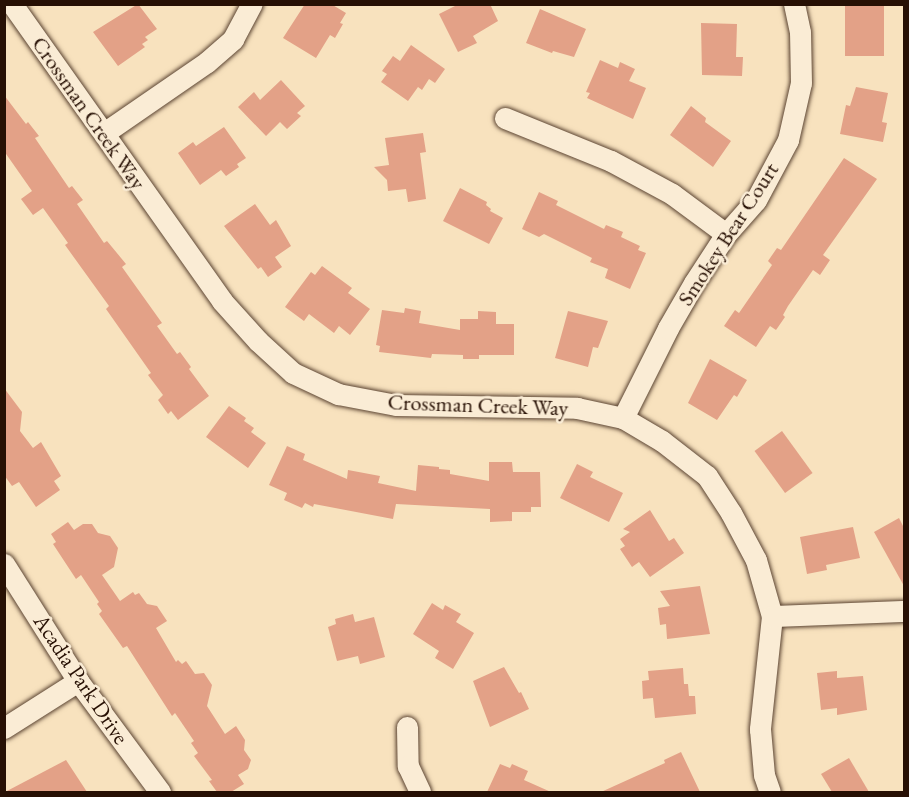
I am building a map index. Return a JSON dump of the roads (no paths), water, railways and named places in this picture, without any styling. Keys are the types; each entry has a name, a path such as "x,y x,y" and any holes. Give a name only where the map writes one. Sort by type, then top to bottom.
{"street":[{"name":"Crossman Creek Way","path":"12,4 222,301 258,341 293,374 338,394 396,405 577,408 623,418 662,441 707,476 756,560 772,616 760,729 764,775 770,792"},
{"path":"104,133 142,110 216,55 233,39 252,4"},
{"name":"Smokey Bear Court","path":"623,418 668,328 726,234 756,200 788,140 801,83 800,32 794,4"},
{"path":"505,118 611,160 672,194 726,234"},
{"name":"Acadia Park Drive","path":"4,564 78,681 160,792"},
{"path":"772,616 904,611"},
{"path":"4,728 78,681"},
{"path":"407,727 408,766 420,792"}]}
